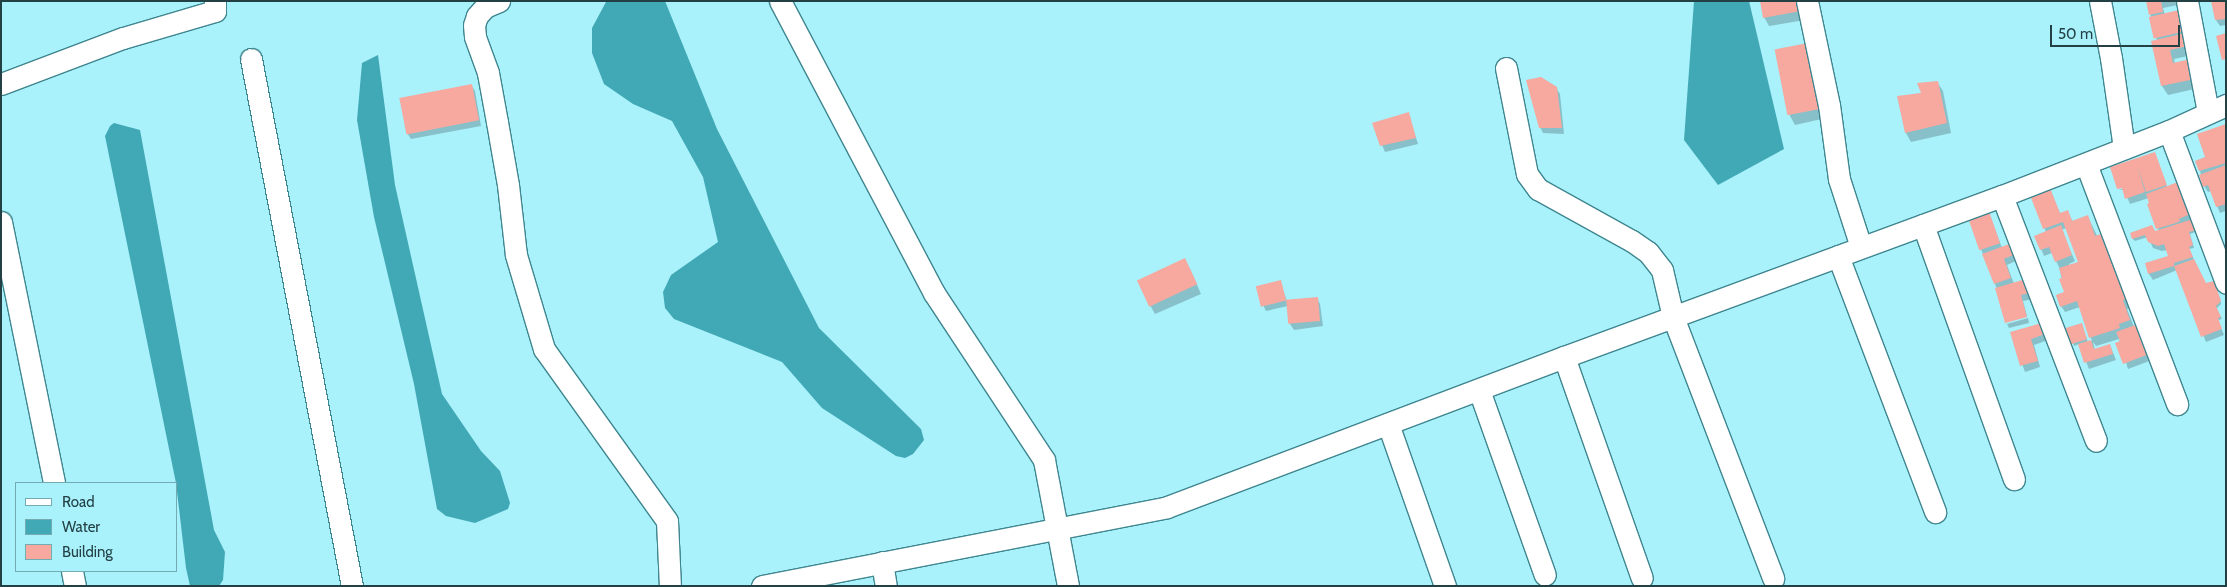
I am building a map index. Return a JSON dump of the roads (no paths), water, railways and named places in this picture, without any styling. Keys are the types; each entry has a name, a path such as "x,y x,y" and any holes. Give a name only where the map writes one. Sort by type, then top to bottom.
{"street":[{"path":"1,84 122,38 215,11 215,1"},
{"path":"499,1 485,7 477,16 474,25 475,37 488,73 508,185 516,255 544,349 667,521 670,586"},
{"path":"780,1 934,293 1044,460 1068,586"},
{"path":"1807,1 1829,106 1839,179 1862,247"},
{"path":"2100,1 2111,58 2124,148"},
{"path":"762,586 1168,507 1564,357 2002,196 2169,130 2217,109 2187,1"},
{"path":"251,59 352,586"},
{"path":"1506,68 1527,174 1538,189 1648,252 1662,270 1673,317 1774,578"},
{"path":"2169,130 2226,283"},
{"path":"2086,164 2177,404"},
{"path":"2002,196 2096,441"},
{"path":"1,222 54,482"},
{"path":"1923,225 2014,478"},
{"path":"1838,256 1935,512"},
{"path":"1564,357 1642,578"},
{"path":"1479,390 1545,575"},
{"path":"1388,424 1445,586"},
{"path":"882,562 886,586"},
{"path":"72,572 75,586"}],"water":[{"path":"665,1 717,129 819,328 921,429 924,440 913,454 905,458 896,456 822,408 782,362 674,319 665,308 663,292 671,275 718,242 703,177 672,121 633,104 604,84 592,53 592,28 606,2"},
{"path":"1694,1 1749,1 1784,149 1718,185 1684,140"},
{"path":"378,55 395,185 442,394 481,451 500,471 510,503 508,509 475,523 446,516 437,509 414,384 374,217 357,120 362,63"},
{"path":"114,123 140,130 214,530 225,552 223,580 219,586 190,586 178,500 178,482 176,482 105,136 110,126"}]}
